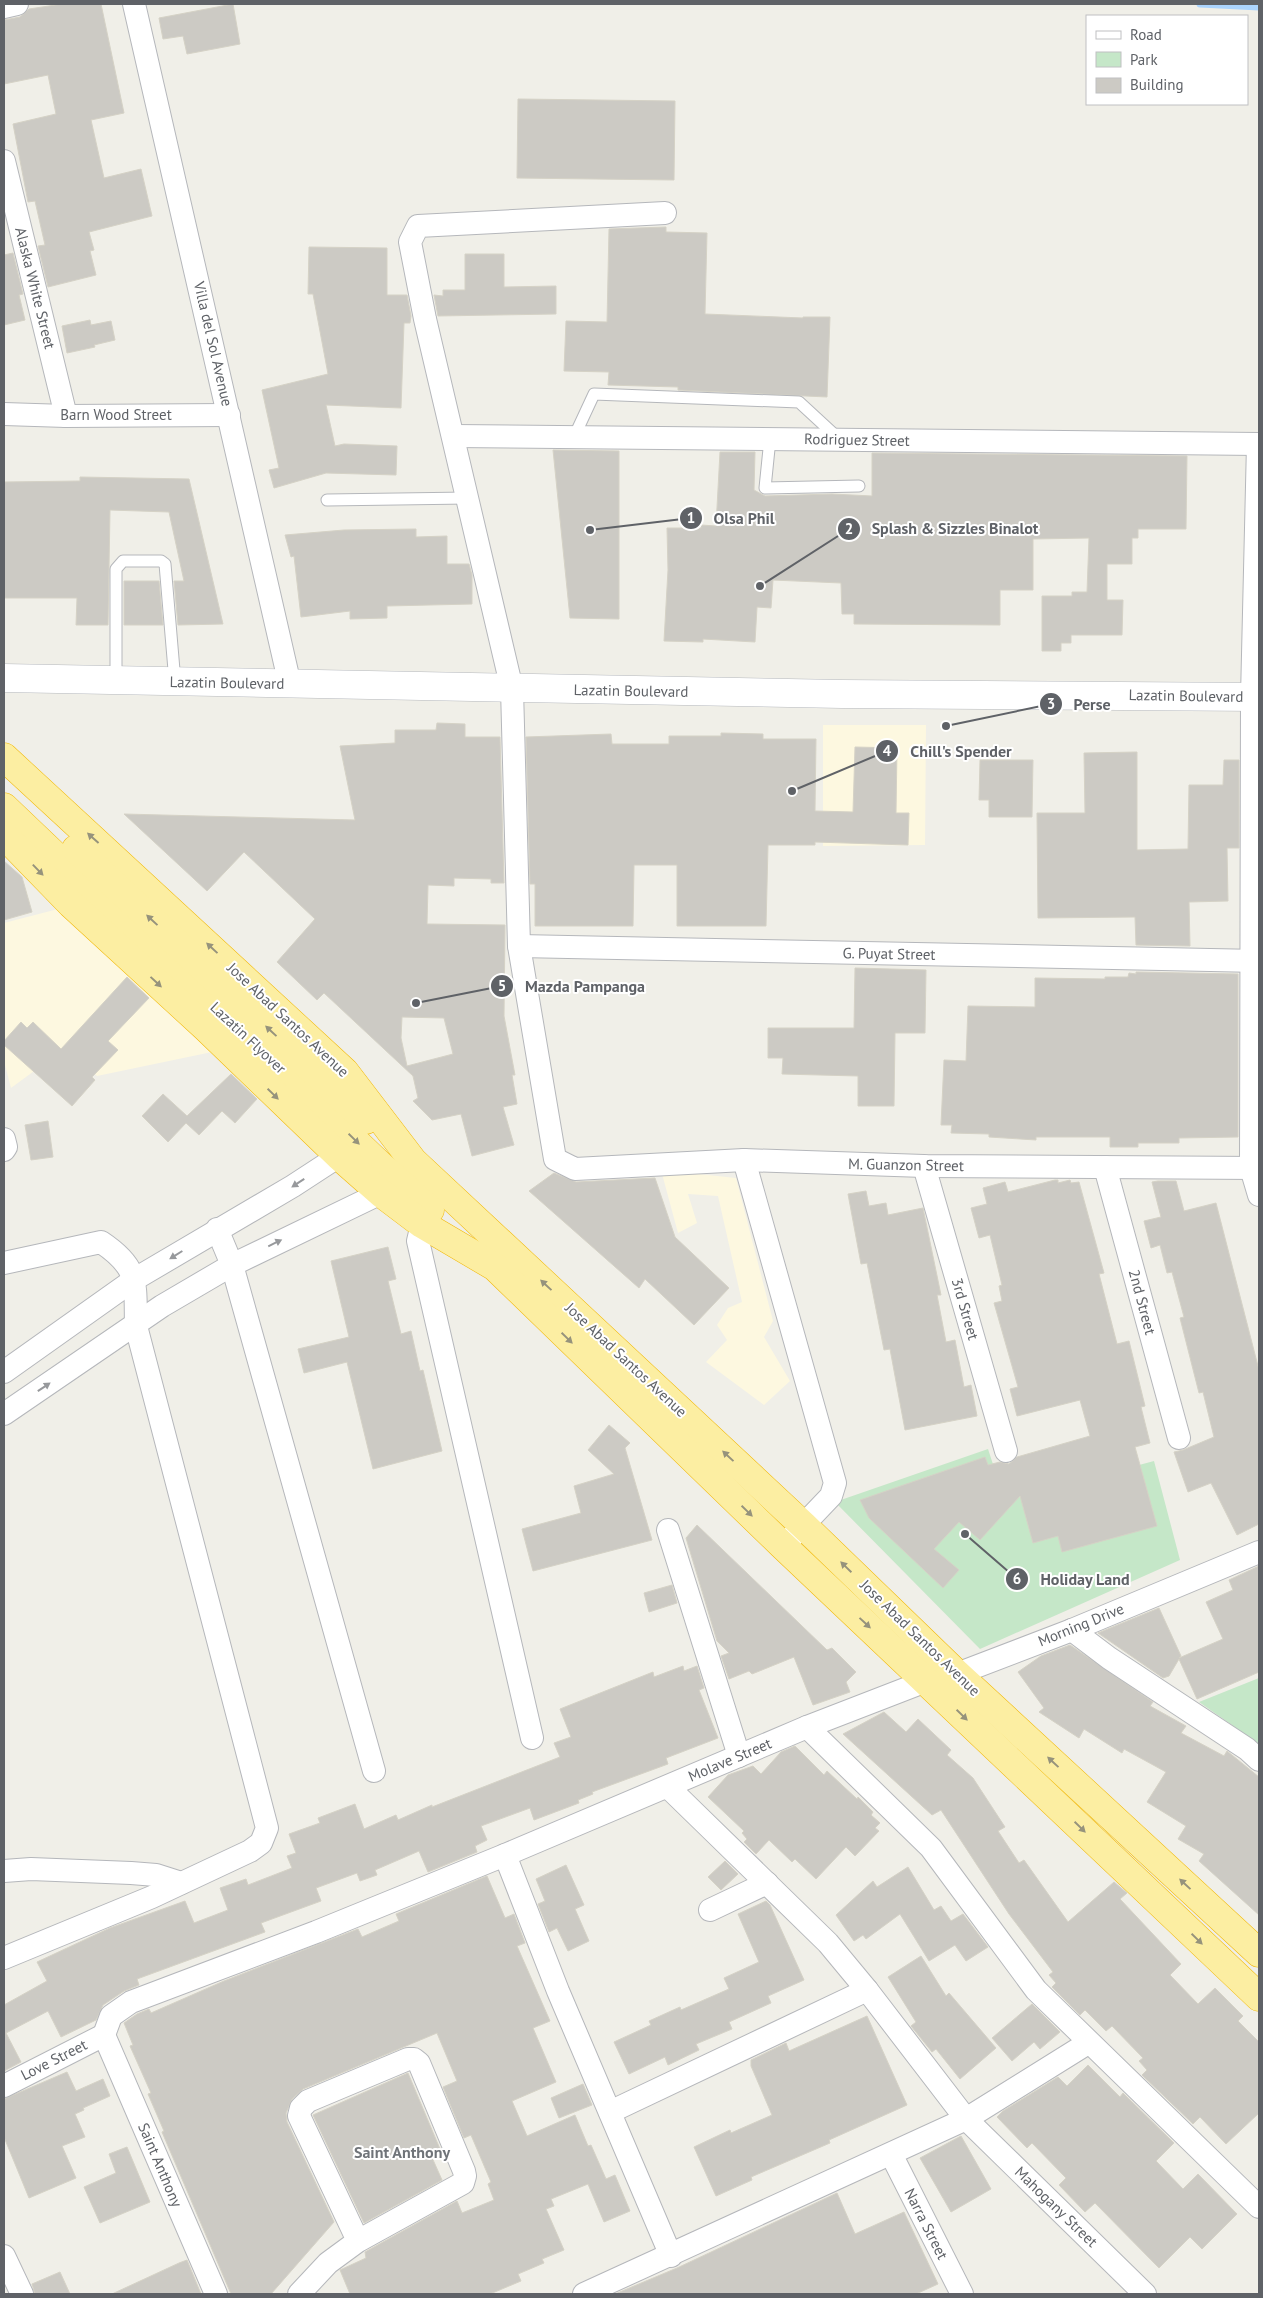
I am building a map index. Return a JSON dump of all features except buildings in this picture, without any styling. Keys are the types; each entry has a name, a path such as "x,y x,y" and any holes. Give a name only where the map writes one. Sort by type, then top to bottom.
{"highway":[{"name":"Jose Abad Santos Avenue","path":"4,757 345,1072 413,1161 804,1526 957,1674 1259,1952"},
{"name":"Lazatin Flyover","path":"4,782 325,1097 381,1166 494,1267"},
{"name":"Lazatin Flyover","path":"4,807 325,1097 413,1161"},
{"name":"Jose Abad Santos Avenue","path":"4,835 71,904 205,1027 339,1156 381,1193 422,1224 494,1267 782,1545 1259,1997"}],"main road":[{"name":"Lazatin Boulevard","path":"4,678 512,689 1256,697"}],"street":[{"path":"4,7 17,4"},
{"name":"Villa del Sol Avenue","path":"134,4 290,685"},
{"name":"Alaska White Street","path":"4,161 66,416"},
{"path":"519,946 512,689 425,319 410,242 418,226 665,213"},
{"name":"Barn Wood Street","path":"4,414 66,416 229,414"},
{"name":"Rodriguez Street","path":"454,436 1259,444"},
{"path":"1259,444 1255,961 1255,1168 1259,1195"},
{"name":"G. Puyat Street","path":"519,946 1255,961"},
{"name":"M. Guanzon Street","path":"519,946 555,1159 575,1169 744,1160 924,1166 1255,1168"},
{"path":"4,1139 6,1147 4,1150"},
{"path":"4,1372 135,1279 293,1186 339,1156"},
{"path":"744,1160 835,1484 831,1496 804,1526 782,1545"},
{"name":"3rd Street","path":"924,1166 1006,1451"},
{"name":"2nd Street","path":"1105,1167 1179,1438"},
{"path":"4,1414 136,1326 162,1306 232,1265 381,1193"},
{"path":"422,1224 418,1241 532,1738"},
{"path":"217,1230 232,1265 374,1771"},
{"path":"4,1263 101,1242 119,1254 135,1279 136,1326 267,1828 261,1843 250,1851 181,1883 4,1958"},
{"path":"668,1530 739,1756"},
{"name":"Morning Drive","path":"957,1674 1072,1630 1259,1552"},
{"path":"1072,1630 1109,1658 1247,1749 1259,1760"},
{"name":"Molave Street","path":"104,2035 111,2016 131,2002 316,1932 668,1787 807,1727 926,1681 957,1674"},
{"path":"807,1727 931,1848 1036,1990 1088,2043 1259,2207"},
{"name":"Mahogany Street","path":"668,1787 828,1943 867,1990 966,2119 1145,2294"},
{"path":"505,1855 558,1991 671,2256"},
{"path":"4,1871 31,1869 131,1872 156,1875 181,1883"},
{"path":"710,1910 768,1883"},
{"path":"610,2112 867,1990"},
{"name":"Love Street","path":"4,2086 104,2035"},
{"name":"Saint Anthony","path":"104,2035 216,2294"},
{"path":"584,2294 671,2256 966,2119 1088,2043"},
{"path":"299,2294 328,2263 358,2241 463,2183 465,2176 419,2063 414,2059 408,2059 308,2101 301,2108 299,2116 358,2241"},
{"name":"Narra Street","path":"891,2154 962,2294"},
{"path":"4,2256 13,2284"}],"lane":[{"path":"574,437 594,394 799,402 840,440"},
{"path":"770,439 765,488 859,486"},
{"path":"327,500 468,498"},
{"path":"116,680 116,569 123,561 158,560 165,564 175,682"}],"shaded area":[{"path":"823,725 926,725 925,845 823,846"},
{"path":"58,909 212,1052 97,1076 67,1047 11,1088 4,1061 4,923"},
{"path":"661,1170 736,1178 773,1321 764,1337 790,1381 764,1405 706,1362 727,1340 717,1325 728,1308 742,1302 718,1196 688,1194 697,1223 678,1233"}],"green space":[{"path":"988,1449 1005,1501 1154,1461 1180,1560 980,1649 835,1502"},
{"path":"1259,1678 1259,1744 1199,1702"}],"waterway":[{"path":"1200,4 1259,7"}],"place":[{"name":"Olsa Phil","path":"590,530"},
{"name":"Splash & Sizzles Binalot","path":"760,586"},
{"name":"Perse","path":"946,726"},
{"name":"Chill's Spender","path":"792,791"},
{"name":"Mazda Pampanga","path":"416,1003"},
{"name":"Holiday Land","path":"965,1534"}],"district":[{"name":"Saint Anthony","path":"402,2152"}]}
